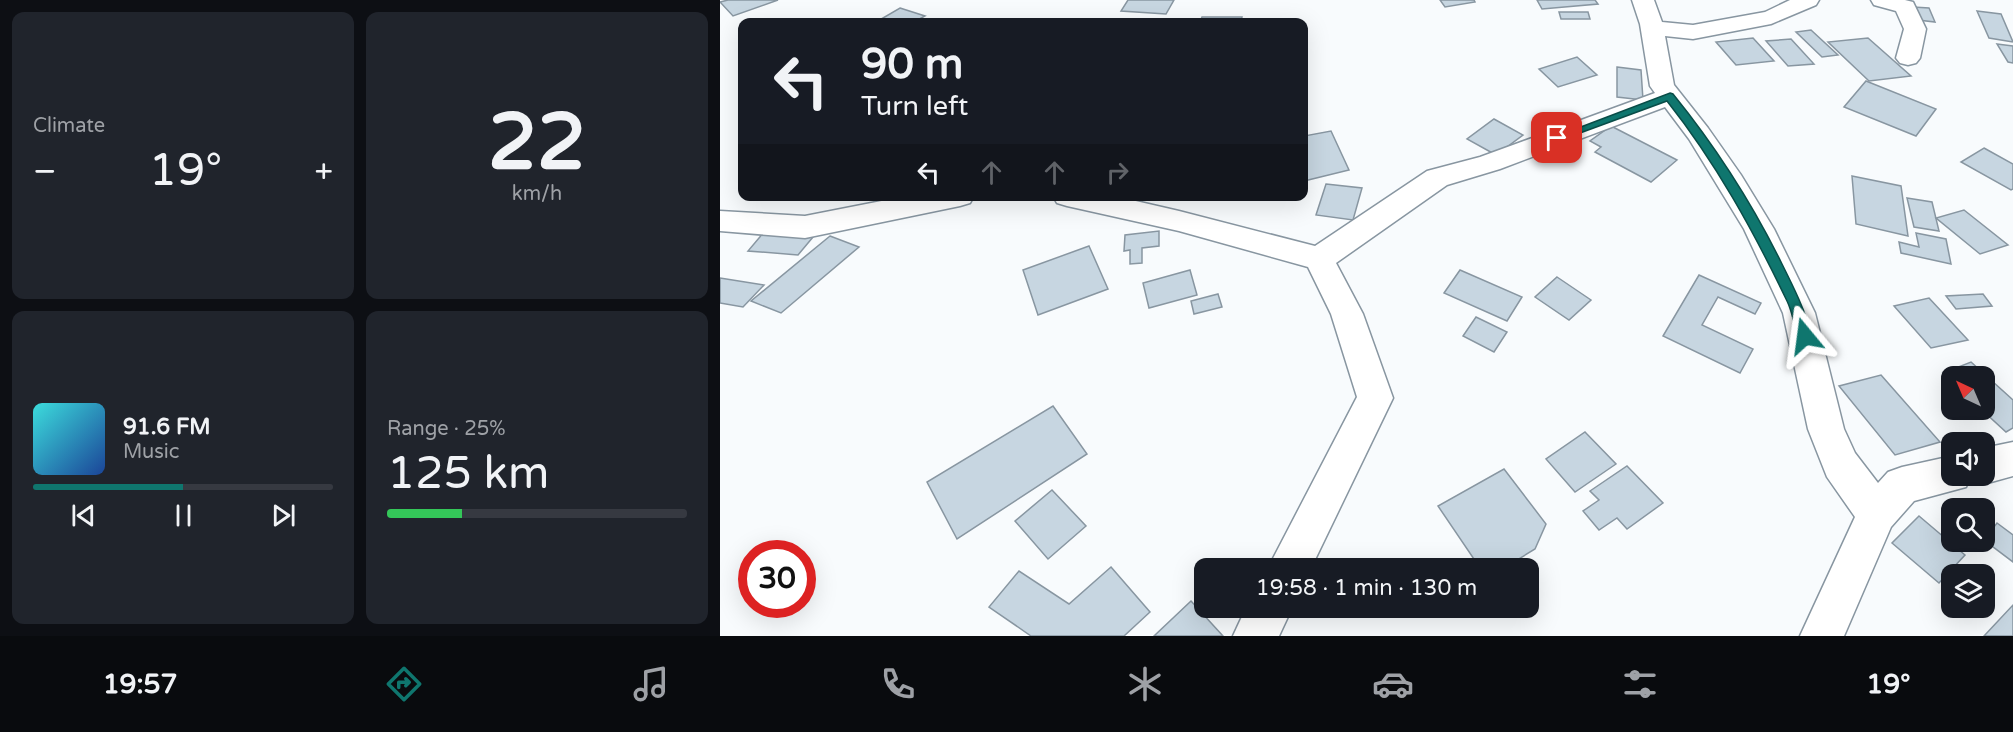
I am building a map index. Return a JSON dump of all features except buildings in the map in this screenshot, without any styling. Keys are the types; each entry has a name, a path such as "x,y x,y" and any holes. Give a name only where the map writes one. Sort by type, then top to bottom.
{"street":[{"path":"1647,14 1693,32 1771,17 1808,0"},
{"path":"1882,0 1905,7 1915,29 1908,58"},
{"path":"1647,14 1662,86 1712,153 1759,229 1799,313 1826,429 1840,465 1877,514"},
{"path":"1319,259 1437,178 1490,163 1670,96"},
{"path":"720,221 806,227 935,201"},
{"path":"1089,201 1179,221 1319,259 1347,314 1375,398 1294,558"},
{"path":"1995,463 2013,459"},
{"path":"1822,636 1877,514 1902,485 1941,476"},
{"path":"1255,636 1265,618"}],"route":[{"path":"1557,138 1670,96 1699,134 1759,229 1799,313 1805,336"}]}
